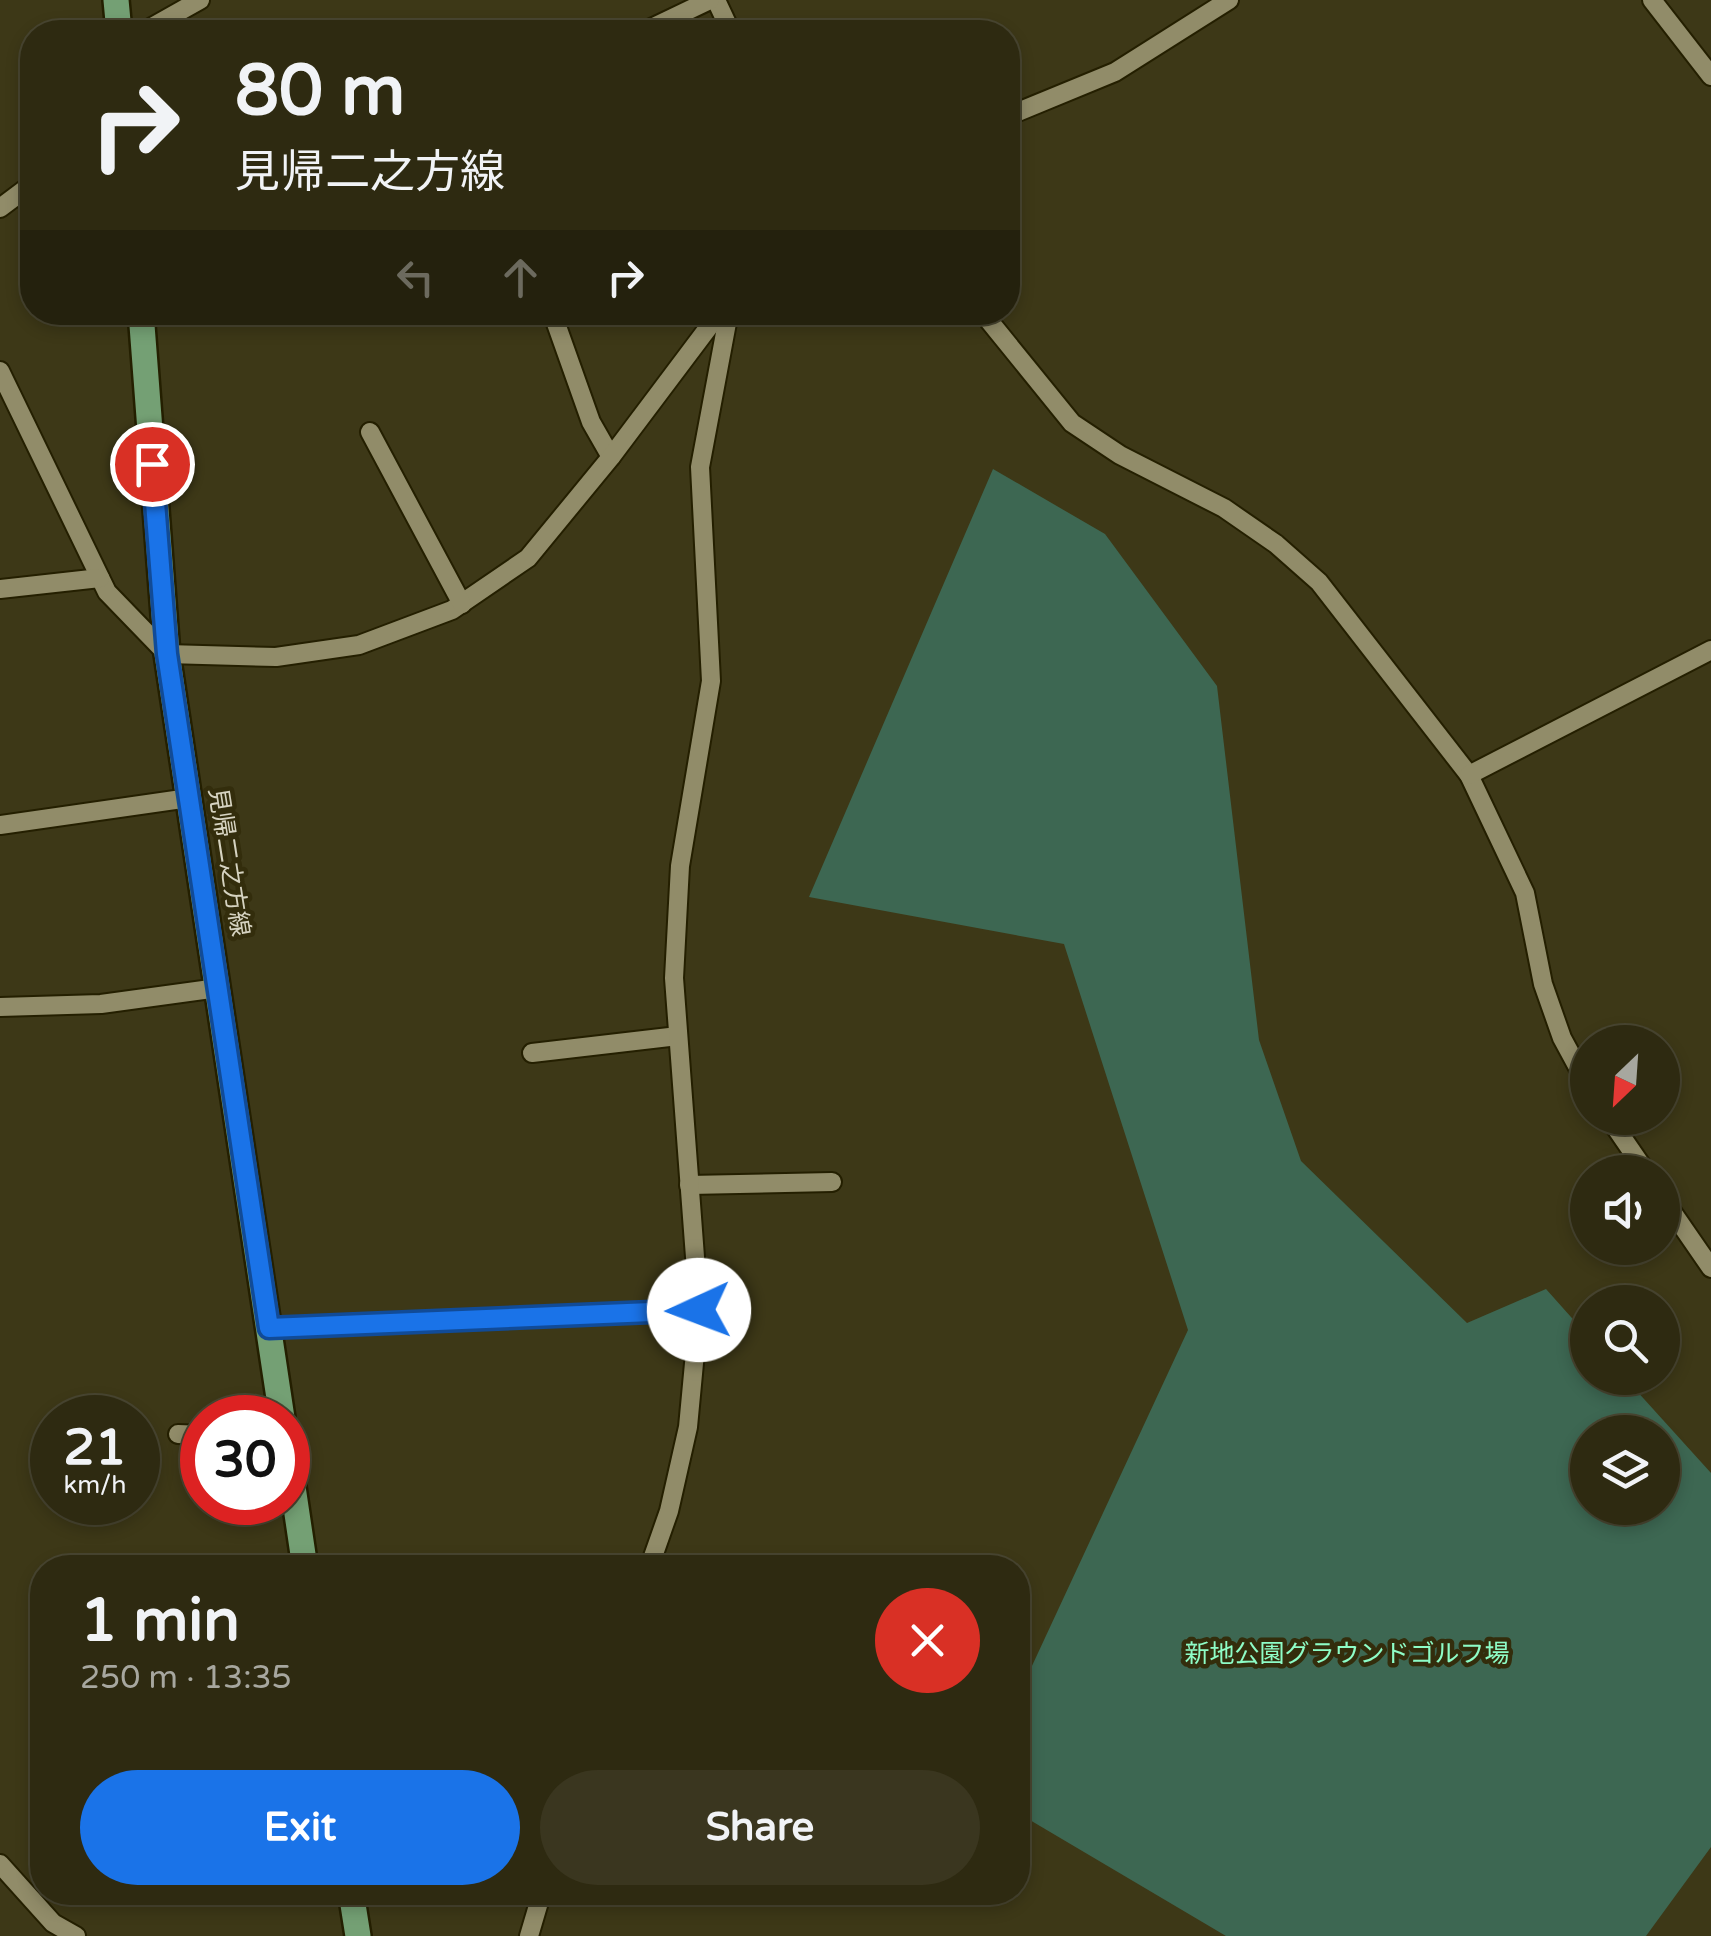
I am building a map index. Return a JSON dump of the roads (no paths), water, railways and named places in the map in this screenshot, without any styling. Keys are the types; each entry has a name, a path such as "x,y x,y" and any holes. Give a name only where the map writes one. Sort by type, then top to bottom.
{"main road":[{"name":"見帰二之方線","path":"141,325 167,654 279,1395"},
{"path":"299,1525 303,1555"},
{"path":"354,1905 358,1936"}],"street":[{"path":"165,20 200,0"},
{"path":"669,20 713,0"},
{"path":"1020,111 1114,72 1229,0"},
{"path":"1652,0 1711,76"},
{"path":"557,325 591,422 612,457"},
{"path":"0,371 107,592 167,654 276,657 359,645 452,610 528,558 612,457 710,325"},
{"path":"654,1555 669,1512 688,1427 699,1310 674,978 680,866 710,681 700,467 727,325"},
{"path":"993,325 1072,423 1120,455 1224,508 1276,544 1319,582 1469,775 1525,893 1543,984 1570,1053"},
{"path":"370,432 462,604"},
{"path":"0,590 100,578"},
{"path":"1469,775 1711,650"},
{"path":"0,825 189,798"},
{"path":"0,1007 101,1004 218,988"},
{"path":"532,1053 678,1036"},
{"path":"689,1185 832,1182"},
{"path":"1680,1223 1711,1268"},
{"path":"269,1328 699,1310"},
{"path":"0,1864 30,1897"},
{"path":"37,1905 53,1923 76,1936"},
{"path":"529,1936 538,1905"}],"park label":[{"name":"新地公園グラウンドゴルフ場","path":"1347,1654"}]}
